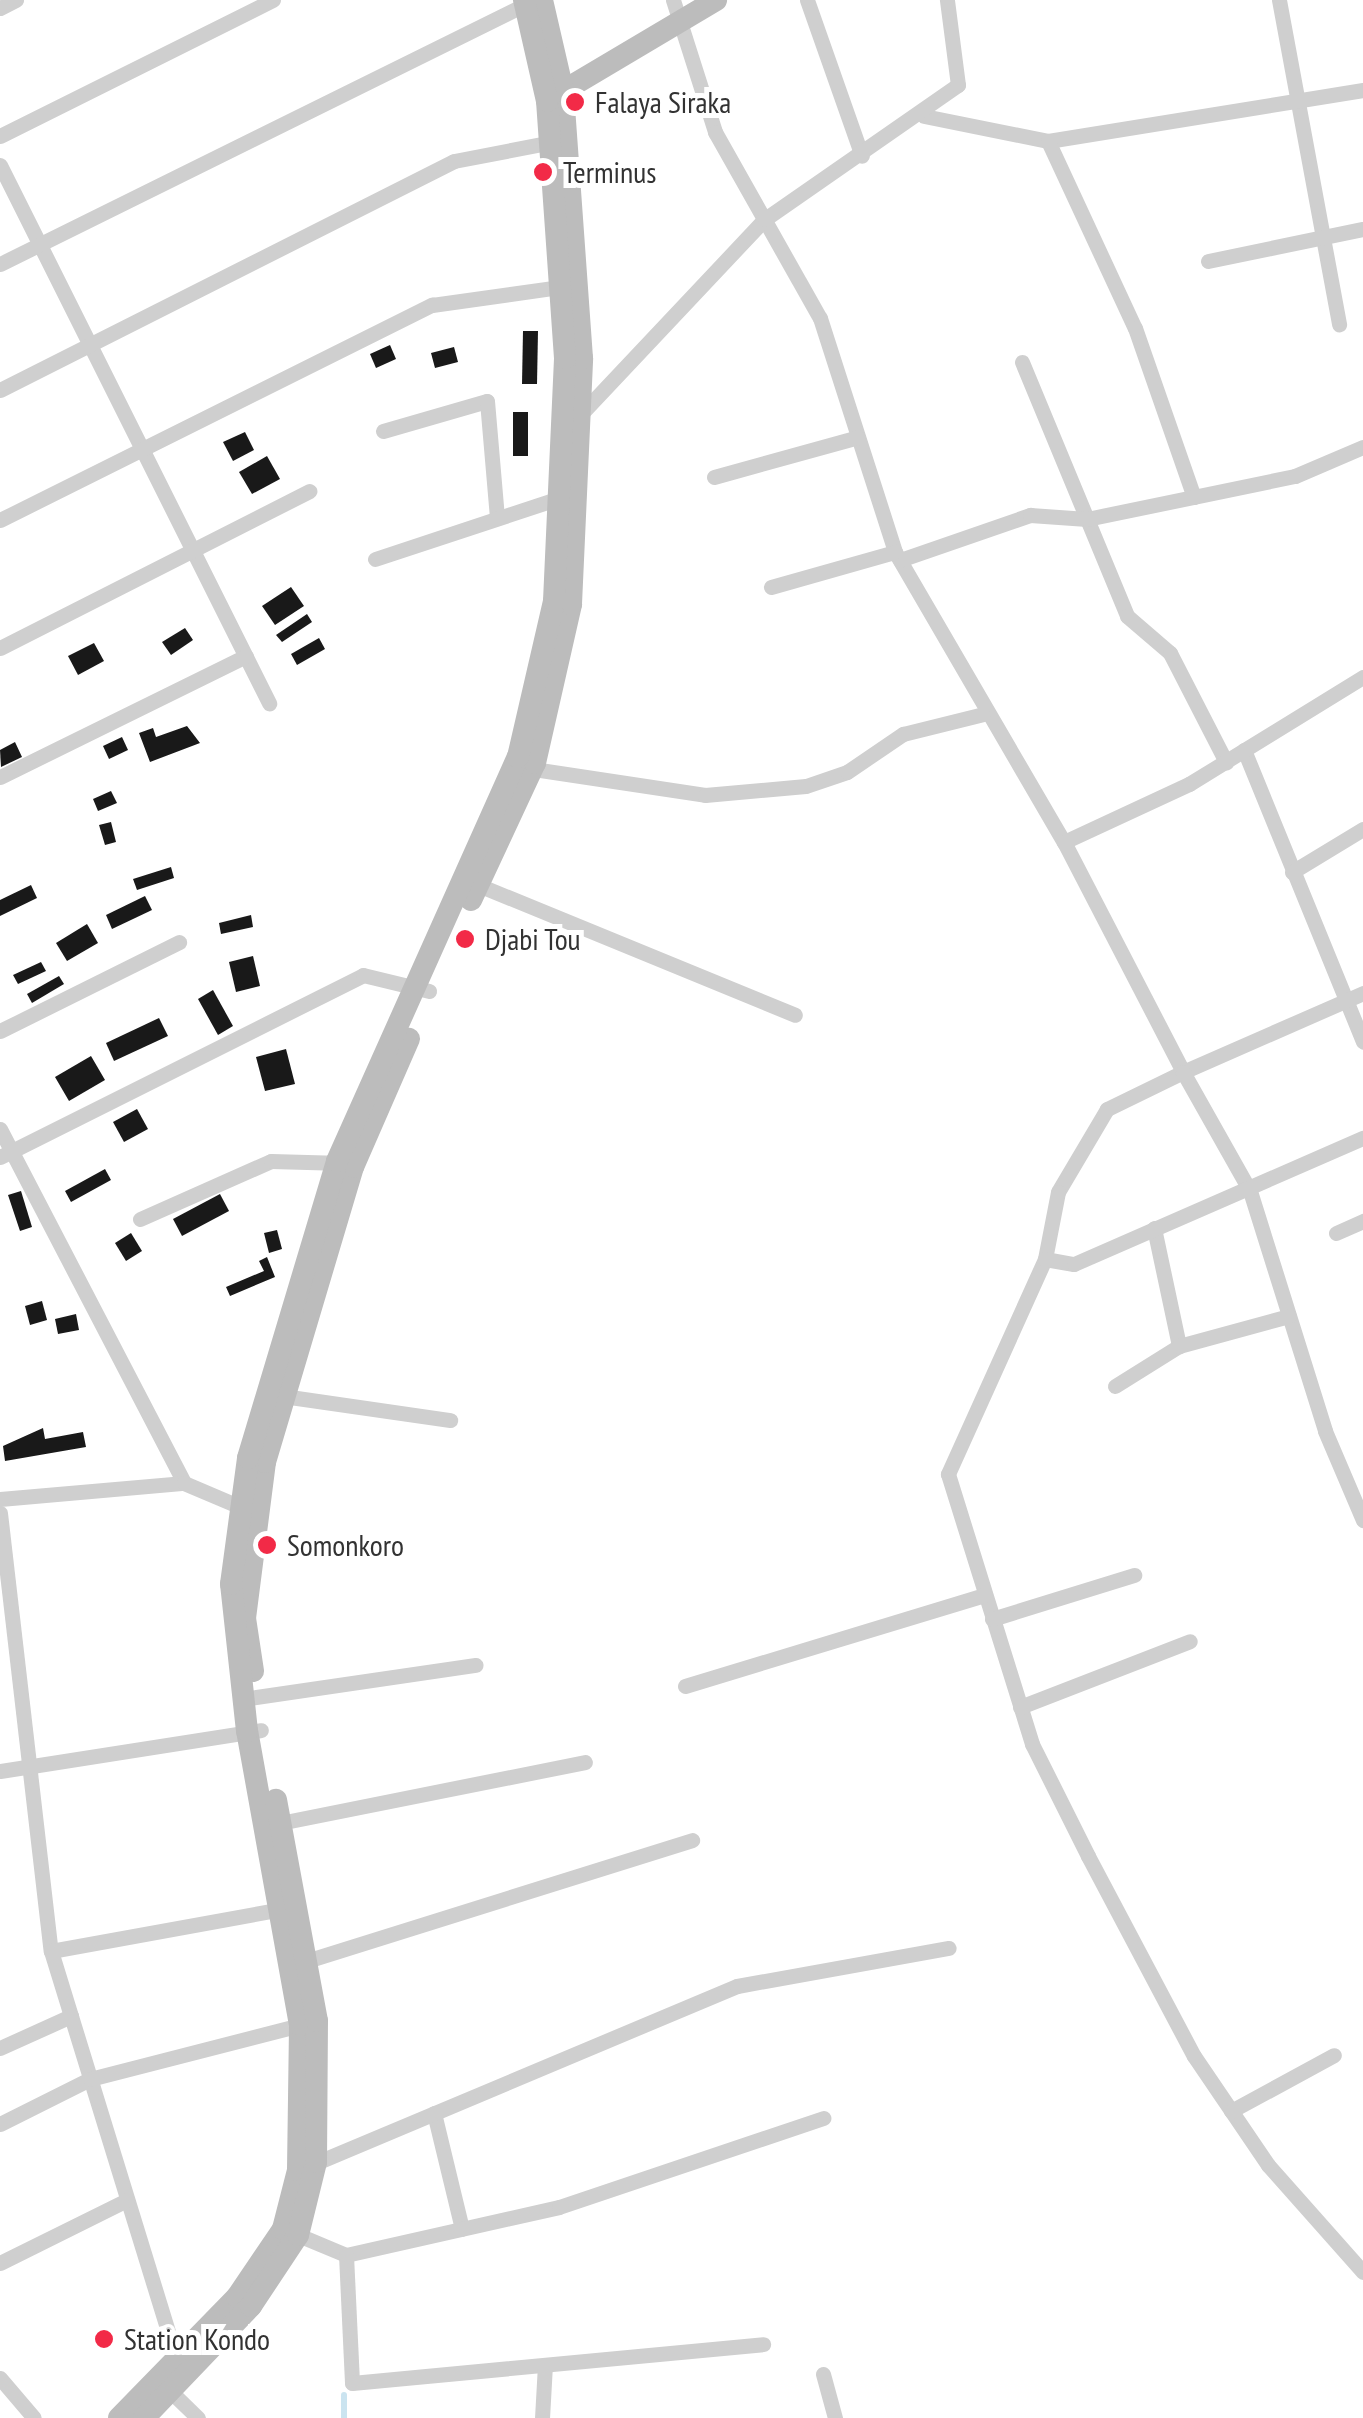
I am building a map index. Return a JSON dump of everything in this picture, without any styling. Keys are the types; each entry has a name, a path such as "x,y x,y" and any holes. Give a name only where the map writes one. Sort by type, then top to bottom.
{"main road":[{"path":"555,96 678,10 716,0"},
{"path":"531,1 555,96 580,415 567,496"},
{"path":"119,2418 251,2306 291,2232 307,2166 308,2023 291,1907 249,1698 246,1618 250,1511 275,1395 345,1164 523,768 571,604 568,286"},
{"path":"144,2418 171,2377"}],"street":[{"path":"0,8 16,0"},
{"path":"0,136 273,0"},
{"path":"807,0 862,156"},
{"path":"580,415 764,219 924,116 958,85 947,0"},
{"path":"1278,0 1339,324"},
{"path":"0,264 531,1"},
{"path":"678,10 716,132 820,318 898,556 983,714 1064,842 1183,1072 1250,1191 1289,1316 1363,1520"},
{"path":"924,116 1048,141 1363,90"},
{"path":"0,390 454,161 558,141"},
{"path":"1048,141 1135,328 1194,496"},
{"path":"0,164 269,703"},
{"path":"1208,261 1363,229"},
{"path":"0,520 432,306 568,286"},
{"path":"1022,362 1127,616 1170,653 1226,762"},
{"path":"383,431 487,401 498,518"},
{"path":"714,476 858,436"},
{"path":"771,588 898,556 1030,516 1086,519 1295,476 1363,447"},
{"path":"0,648 309,491"},
{"path":"375,559 567,496"},
{"path":"0,777 246,656"},
{"path":"1064,842 1226,762 1363,677"},
{"path":"523,768 705,796 806,786 847,772 903,734 983,714"},
{"path":"1244,750 1363,1042"},
{"path":"1292,872 1363,829"},
{"path":"471,882 796,1016"},
{"path":"0,1031 179,942"},
{"path":"6,1154 363,976 422,990"},
{"path":"1363,993 1107,1110 1058,1192 1045,1260 948,1474 1020,1707 1106,1889 1231,2111 1268,2165 1363,2272"},
{"path":"0,1129 6,1154 184,1483"},
{"path":"1045,1260 1074,1264 1250,1191 1363,1138"},
{"path":"140,1220 271,1161 345,1164"},
{"path":"1336,1233 1363,1221"},
{"path":"1154,1228 1178,1346"},
{"path":"1114,1386 1178,1346 1289,1316"},
{"path":"275,1395 450,1420"},
{"path":"0,1499 184,1483 250,1511"},
{"path":"0,1513 52,1952 128,2200 171,2377 198,2418"},
{"path":"992,1619 1134,1575"},
{"path":"685,1686 985,1595"},
{"path":"1020,1707 1190,1641"},
{"path":"249,1698 476,1664"},
{"path":"0,1771 29,1763 254,1731"},
{"path":"274,1824 585,1762"},
{"path":"300,1963 692,1840"},
{"path":"52,1952 291,1907"},
{"path":"307,2166 737,1986 949,1948"},
{"path":"0,2048 71,2016"},
{"path":"0,2124 90,2079 308,2023"},
{"path":"1231,2111 1334,2055"},
{"path":"434,2114 462,2229"},
{"path":"291,2232 346,2255 559,2207 823,2118"},
{"path":"0,2263 128,2200"},
{"path":"346,2255 352,2382 763,2344"},
{"path":"542,2418 545,2364"},
{"path":"823,2374 835,2418"},
{"path":"0,2378 34,2418"}],"building":[{"path":"523,331 538,331 537,384 522,384"},
{"path":"390,345 396,359 376,368 370,354"},
{"path":"454,347 458,362 435,368 431,353"},
{"path":"513,412 528,412 528,456 513,456"},
{"path":"245,432 254,450 233,461 223,442"},
{"path":"267,456 280,479 252,494 239,472"},
{"path":"291,587 304,606 275,625 262,606"},
{"path":"307,614 312,622 282,642 276,635"},
{"path":"185,628 193,640 171,655 162,642"},
{"path":"319,638 325,649 297,665 291,654"},
{"path":"94,643 104,661 78,675 68,656"},
{"path":"187,726 200,743 150,762 139,733 153,728 156,737"},
{"path":"122,737 128,750 109,759 103,746"},
{"path":"15,742 22,757 1,767 0,750"},
{"path":"111,791 117,803 98,811 93,799"},
{"path":"111,822 116,842 105,845 99,825"},
{"path":"171,867 174,878 137,890 133,879"},
{"path":"31,885 37,898 0,916 0,900"},
{"path":"145,896 152,910 112,929 106,915"},
{"path":"251,915 253,927 221,934 219,923"},
{"path":"87,924 98,943 67,961 56,943"},
{"path":"253,956 260,986 236,992 229,962"},
{"path":"41,962 46,971 18,984 13,975"},
{"path":"59,976 64,984 32,1003 27,994"},
{"path":"213,990 233,1026 218,1035 198,999"},
{"path":"159,1018 168,1036 114,1061 106,1043"},
{"path":"286,1049 295,1084 265,1091 256,1057"},
{"path":"91,1056 105,1080 69,1101 55,1077"},
{"path":"137,1109 148,1129 124,1142 113,1122"},
{"path":"105,1169 111,1180 71,1202 65,1191"},
{"path":"21,1191 32,1227 20,1231 8,1195"},
{"path":"220,1194 229,1211 182,1236 173,1219"},
{"path":"277,1230 282,1249 269,1253 264,1233"},
{"path":"131,1233 142,1251 126,1261 115,1243"},
{"path":"267,1257 275,1277 230,1296 226,1287 264,1271 259,1261"},
{"path":"42,1301 47,1320 30,1325 25,1306"},
{"path":"76,1314 79,1330 58,1334 55,1319"},
{"path":"43,1428 45,1439 83,1432 86,1447 5,1461 3,1446"}],"waterway":[{"path":"344,2395 344,2418"}],"place":[{"name":"Falaya Siraka","path":"575,102"},
{"name":"Terminus","path":"543,172"},
{"name":"Djabi Tou","path":"465,939"},
{"name":"Somonkoro","path":"267,1545"},
{"name":"Station Kondo","path":"104,2339"}]}
